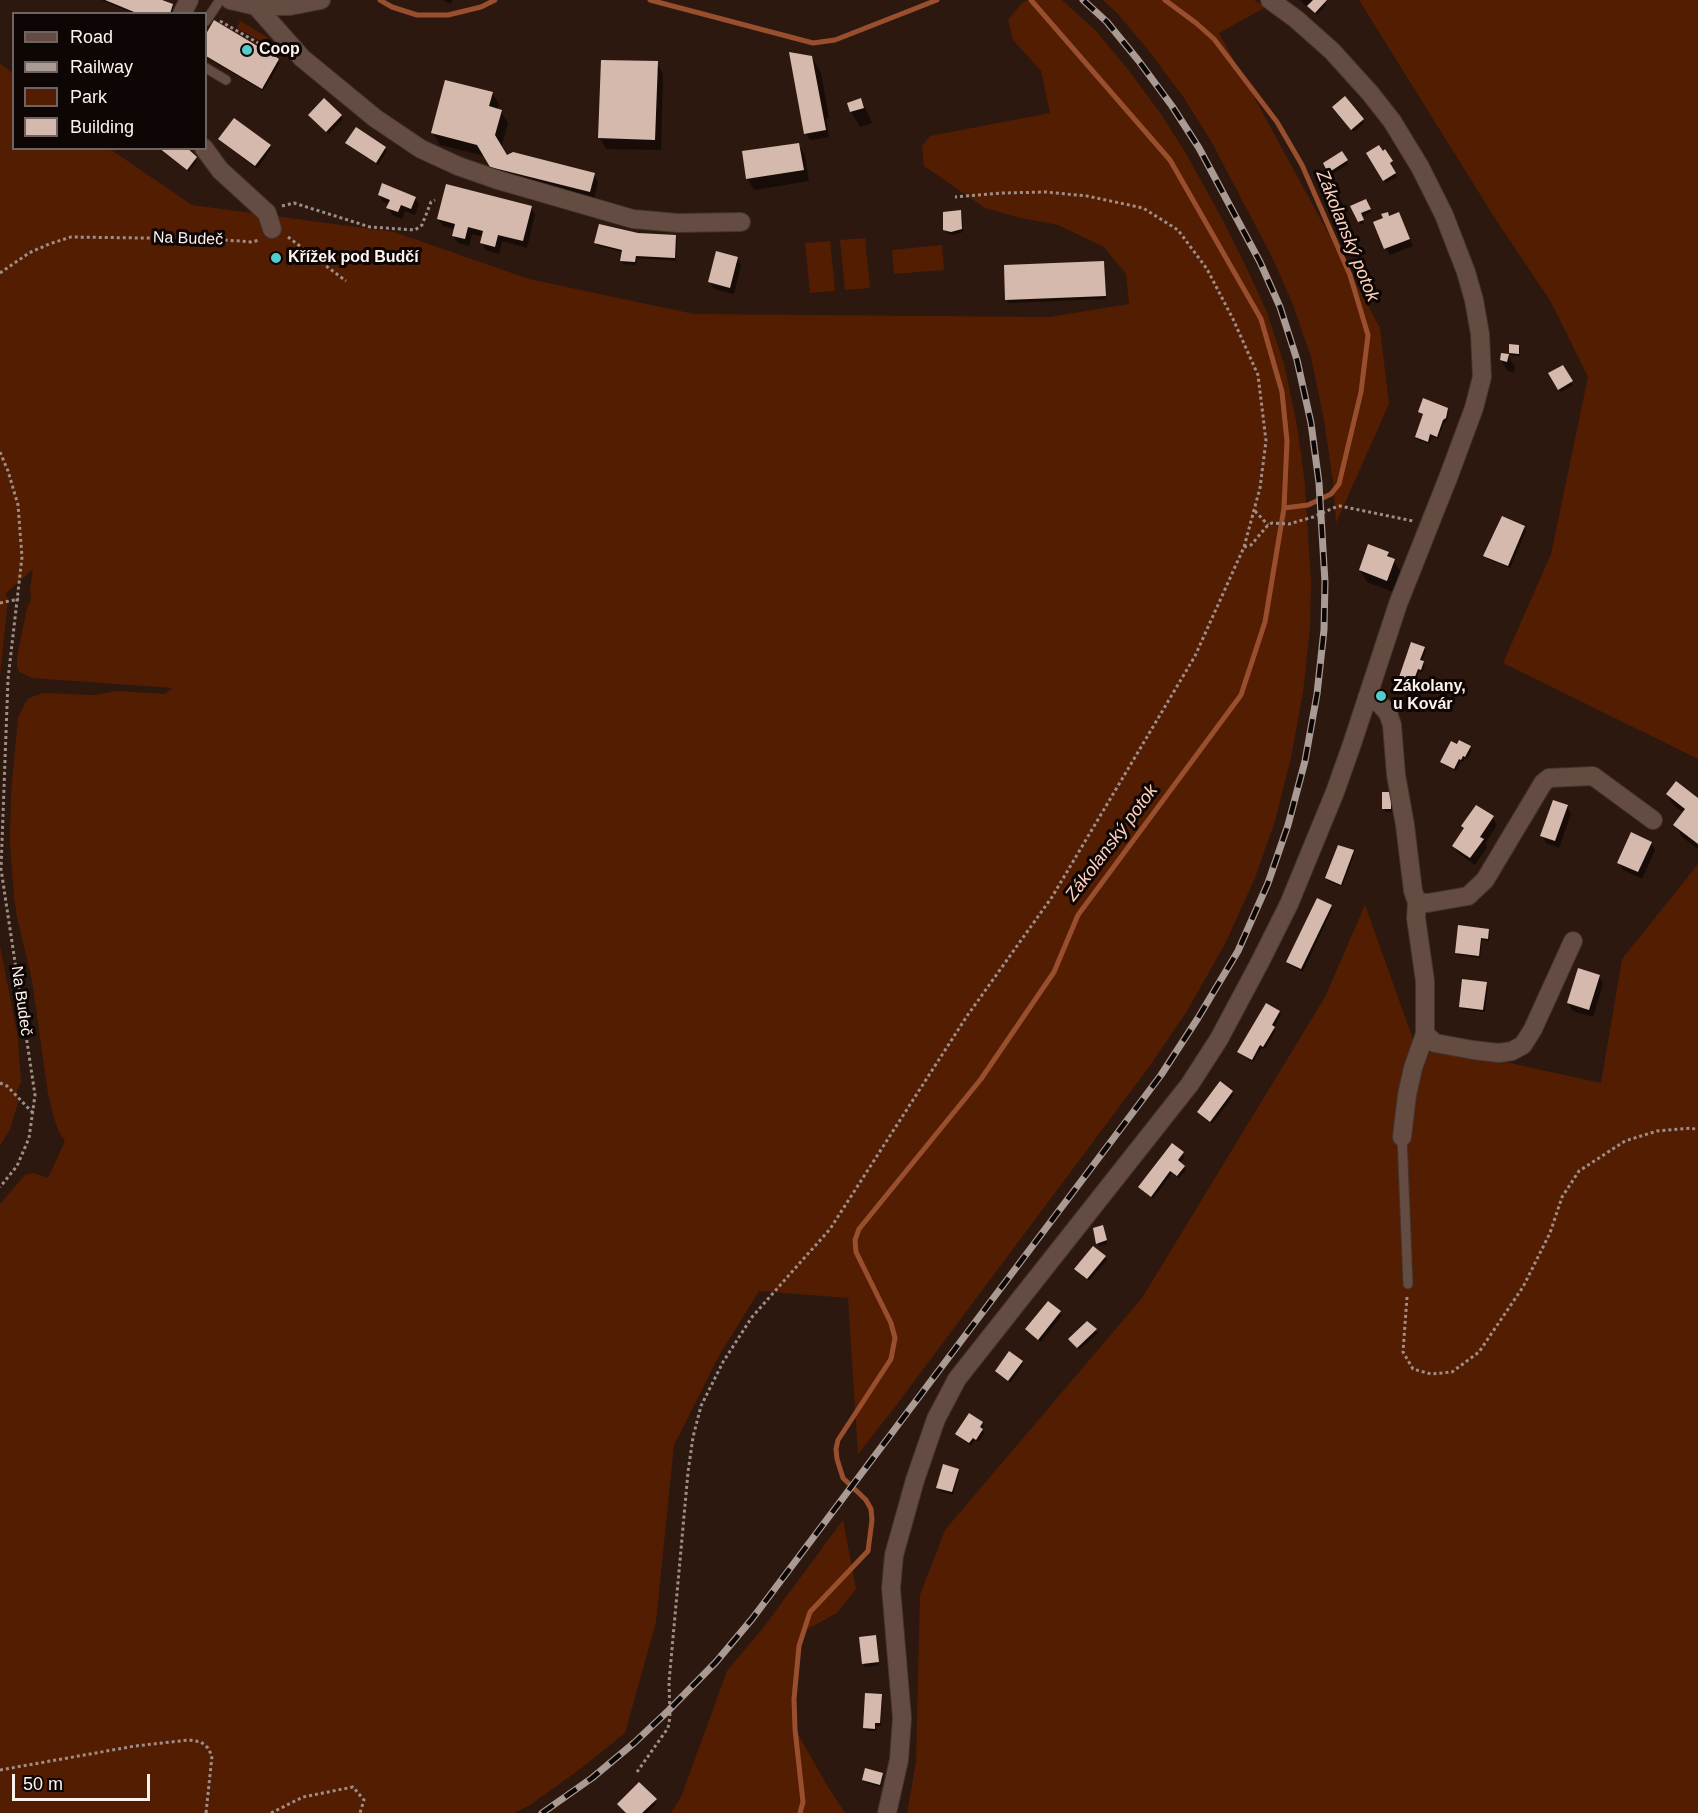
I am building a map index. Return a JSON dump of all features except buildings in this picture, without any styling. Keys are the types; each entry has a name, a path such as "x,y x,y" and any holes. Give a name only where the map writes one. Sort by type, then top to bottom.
{"main road":[{"path":"230,0 256,6 290,6 321,0"},
{"path":"887,1813 899,1760 902,1718 891,1588 894,1555 915,1480 936,1419 957,1379 1190,1084 1219,1039 1289,904 1335,792 1398,604 1474,408 1482,377 1480,334 1466,272 1444,215 1420,167 1392,121 1370,93 1332,51 1296,19 1270,0"},
{"path":"256,6 302,58 375,118 421,149 458,166 498,180 633,219 678,223 741,222"},
{"path":"205,150 220,170 267,213 271,226"},
{"path":"1367,698 1380,704 1388,713 1392,725 1396,775 1416,902 1416,918 1425,981 1425,1034 1413,1068 1402,1137"},
{"path":"1416,902 1428,903 1468,896 1485,880 1543,783 1549,778 1593,776 1653,820"},
{"path":"1425,1034 1435,1043 1499,1053 1512,1051 1523,1045 1533,1029 1573,941"}],"lane":[{"path":"207,18 219,0"},
{"path":"207,69 226,80"},
{"path":"1402,1137 1408,1284"}],"path":[{"path":"207,18 265,47"},
{"path":"637,1772 668,1728 669,1682 693,1437 702,1406 723,1362 752,1317 830,1228 967,1016 1052,897 1195,656 1244,547 1260,488 1266,441 1258,375 1207,269 1178,230 1143,208 1088,196 1046,192 955,197"},
{"path":"294,203 370,227 415,230 422,225 431,202 435,200"},
{"path":"271,226 346,281"},
{"name":"Na Budeč","path":"0,273 29,253 71,237 213,239 251,242 264,239 271,226"},
{"name":"Na Budeč","path":"0,452 18,505 22,557 8,679 1,869 35,1095 29,1138 16,1166 0,1187"},
{"path":"1255,510 1270,524 1289,524 1340,506 1430,524"},
{"path":"1244,547 1251,544 1270,524"},
{"path":"0,603 18,599"},
{"path":"0,1083 7,1086 33,1113"},
{"path":"1408,1284 1403,1352 1413,1369 1431,1374 1452,1372 1479,1352 1523,1287 1550,1233 1562,1197 1580,1171 1625,1142 1657,1131 1691,1128 1698,1130"},
{"path":"0,1770 135,1746 189,1740 201,1742 212,1756 206,1813"},
{"path":"271,1813 303,1797 353,1787 364,1800 360,1813"}],"green space":[{"path":"1028,0 1062,0 1097,32 1161,114 1187,155 1247,269 1267,312 1284,364 1297,425 1305,485 1311,582 1310,629 1303,692 1291,758 1275,821 1255,878 1225,944 1187,1011 1149,1067 858,1454 848,1298 759,1291 719,1356 674,1445 656,1622 625,1733 530,1805 514,1813 0,1813 0,1204 25,1175 34,1173 48,1178 65,1141 59,1132 48,1094 32,980 14,897 10,843 11,793 18,718 29,698 43,693 94,695 117,691 165,694 173,688 32,678 19,672 17,657 27,608 31,600 33,569 5,594 8,599 0,676 0,63 12,73 12,150 111,150 192,205 394,232 529,279 694,314 1049,317 1129,304 1126,274 1104,247 1058,225 985,208 924,166 922,146 930,136 1050,113 1041,71 1013,40 1008,20 1022,3"},
{"path":"1103,0 1254,0 1266,7 1219,33 1380,328 1389,404 1336,523 1324,420 1311,357 1292,302 1272,257 1211,141 1184,98 1149,51"},
{"path":"1359,0 1698,0 1698,759 1503,663 1551,554 1588,377 1551,302 1496,220"},
{"path":"240,21 268,38 264,43 237,28"},
{"path":"865,238 870,288 845,290 840,240"},
{"path":"830,241 835,291 810,293 805,243"},
{"path":"942,245 944,270 894,274 892,250"},
{"path":"1698,864 1698,1813 907,1813 916,1762 920,1595 945,1530 1142,1298 1325,997 1365,905 1414,1042 1601,1083 1622,959"},
{"path":"0,946 18,1038 21,1082 17,1090 18,1103 10,1129 0,1146"},
{"path":"843,1520 856,1589 837,1613 804,1631 796,1680 795,1729 845,1813 671,1813 681,1797 727,1671 763,1628"}],"waterway":[{"name":"Zákolanský potok","path":"380,0 392,7 417,15 448,15 481,7 495,0"},
{"name":"Zákolanský potok","path":"650,0 813,43 835,40 937,0"},
{"path":"1031,0 1170,160 1261,319 1282,392 1287,441 1284,508"},
{"name":"Zákolanský potok","path":"800,1813 803,1802 794,1699 799,1646 810,1612 868,1551 872,1520 871,1509 866,1500 843,1478 836,1449 838,1440 891,1359 895,1338 891,1323 856,1252 855,1240 859,1229 981,1079 1054,972 1078,915 1241,695 1265,622 1284,508 1308,505 1331,494 1339,484 1361,392 1368,335 1350,275 1302,165 1277,122 1214,39 1165,0"}],"railway":[{"path":"542,1813 592,1778 634,1743 716,1662 752,1619 1161,1075 1238,951 1268,883 1288,825 1305,761 1317,694 1324,630 1325,582 1319,483 1311,423 1297,360 1280,307 1260,262 1199,148 1138,60 1107,22 1083,0"}],"place":[{"name":"Coop","path":"247,50"},
{"name":"Křížek pod Budčí","path":"276,258"},
{"name":"Zákolany, u Kovár","path":"1381,696"}]}
